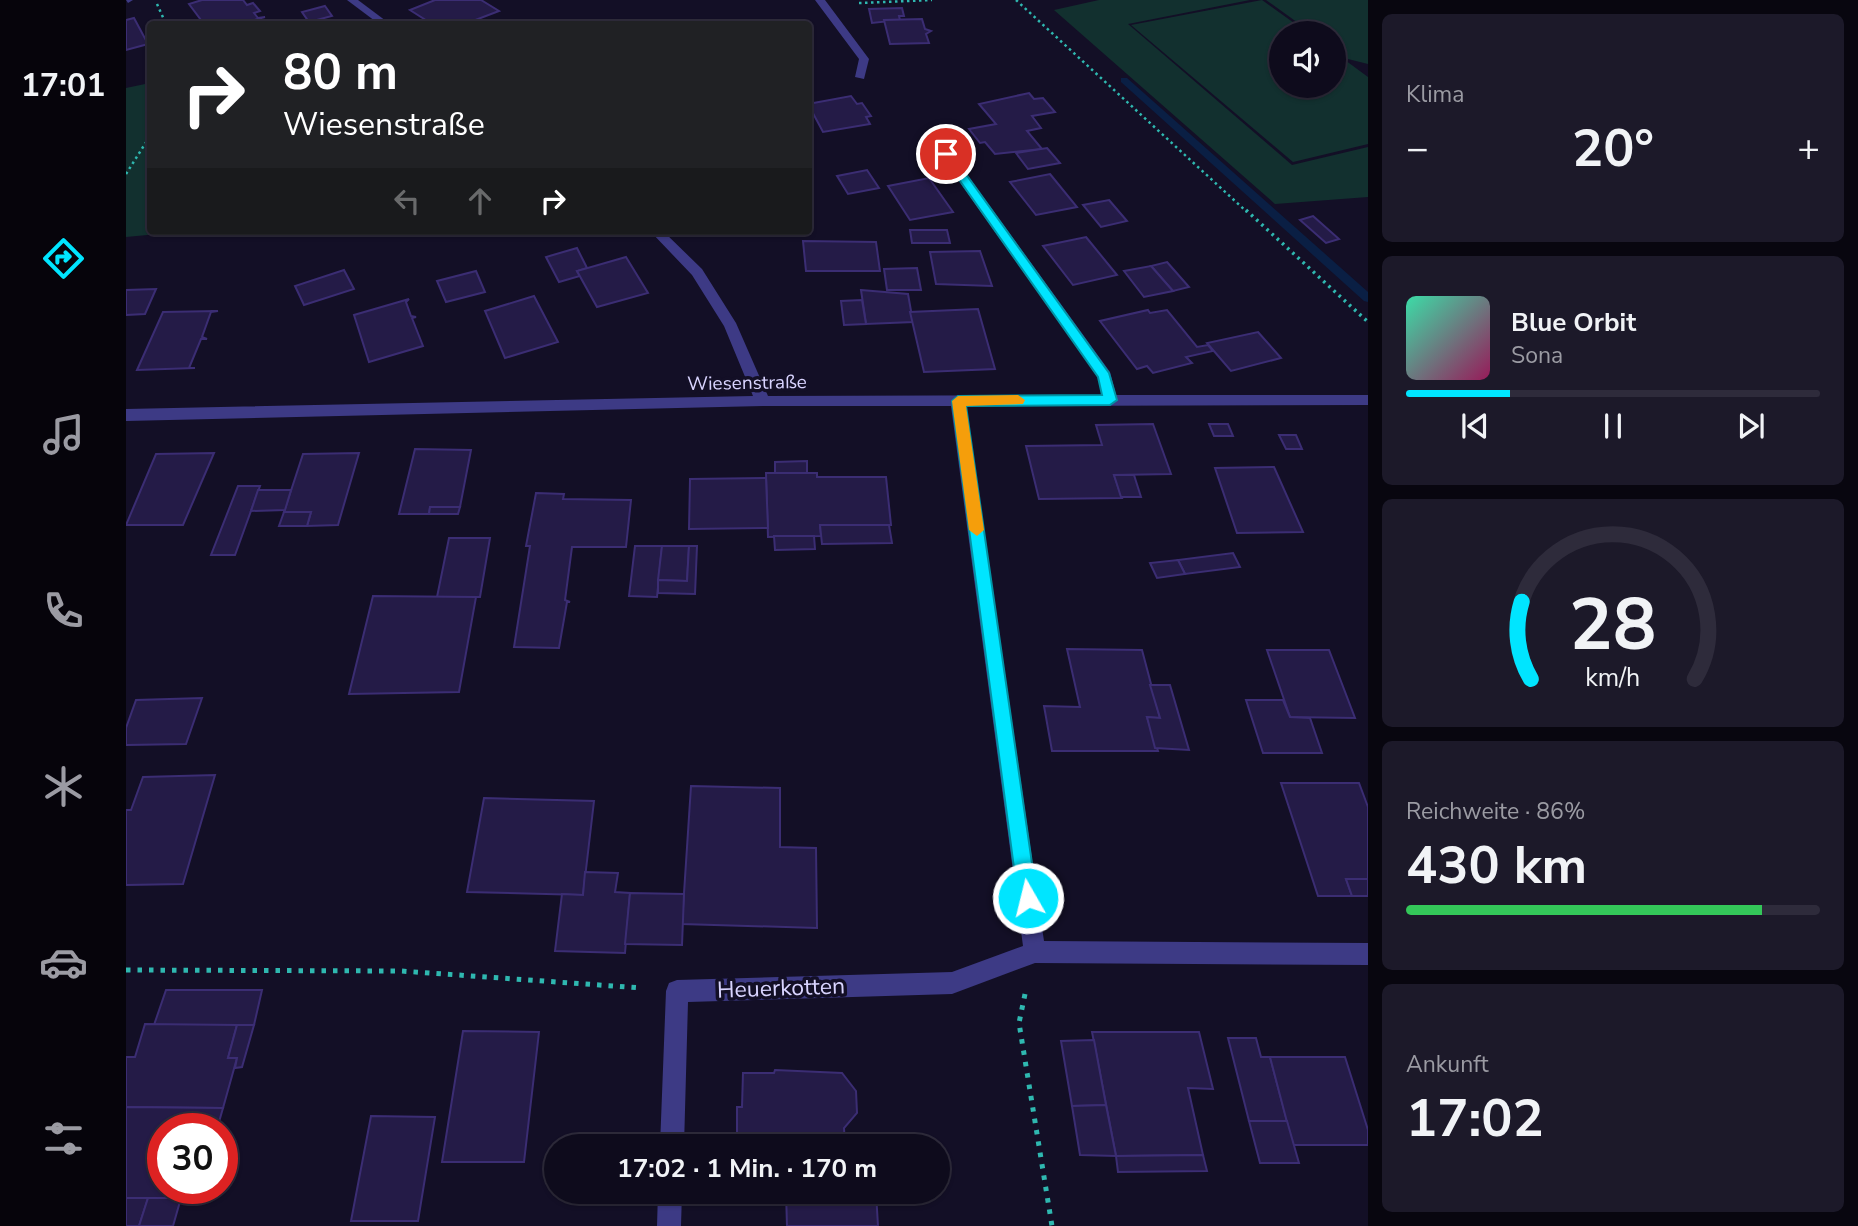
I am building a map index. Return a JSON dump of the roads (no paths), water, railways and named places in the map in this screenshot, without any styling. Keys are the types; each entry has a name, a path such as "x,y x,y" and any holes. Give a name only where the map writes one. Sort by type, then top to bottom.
{"street":[{"path":"352,0 381,21"},
{"path":"822,2 864,60 860,77"},
{"path":"946,154 1105,376 1110,400"},
{"path":"660,235 704,283 730,326 763,401"},
{"name":"Wiesenstraße","path":"126,415 763,401 1368,400"},
{"path":"958,401 1035,952"},
{"name":"Heuerkotten","path":"672,1134 677,991 952,983 1035,952 1368,954"},
{"path":"669,1226 670,1204"}],"waterway":[{"path":"1124,80 1368,298"}]}
